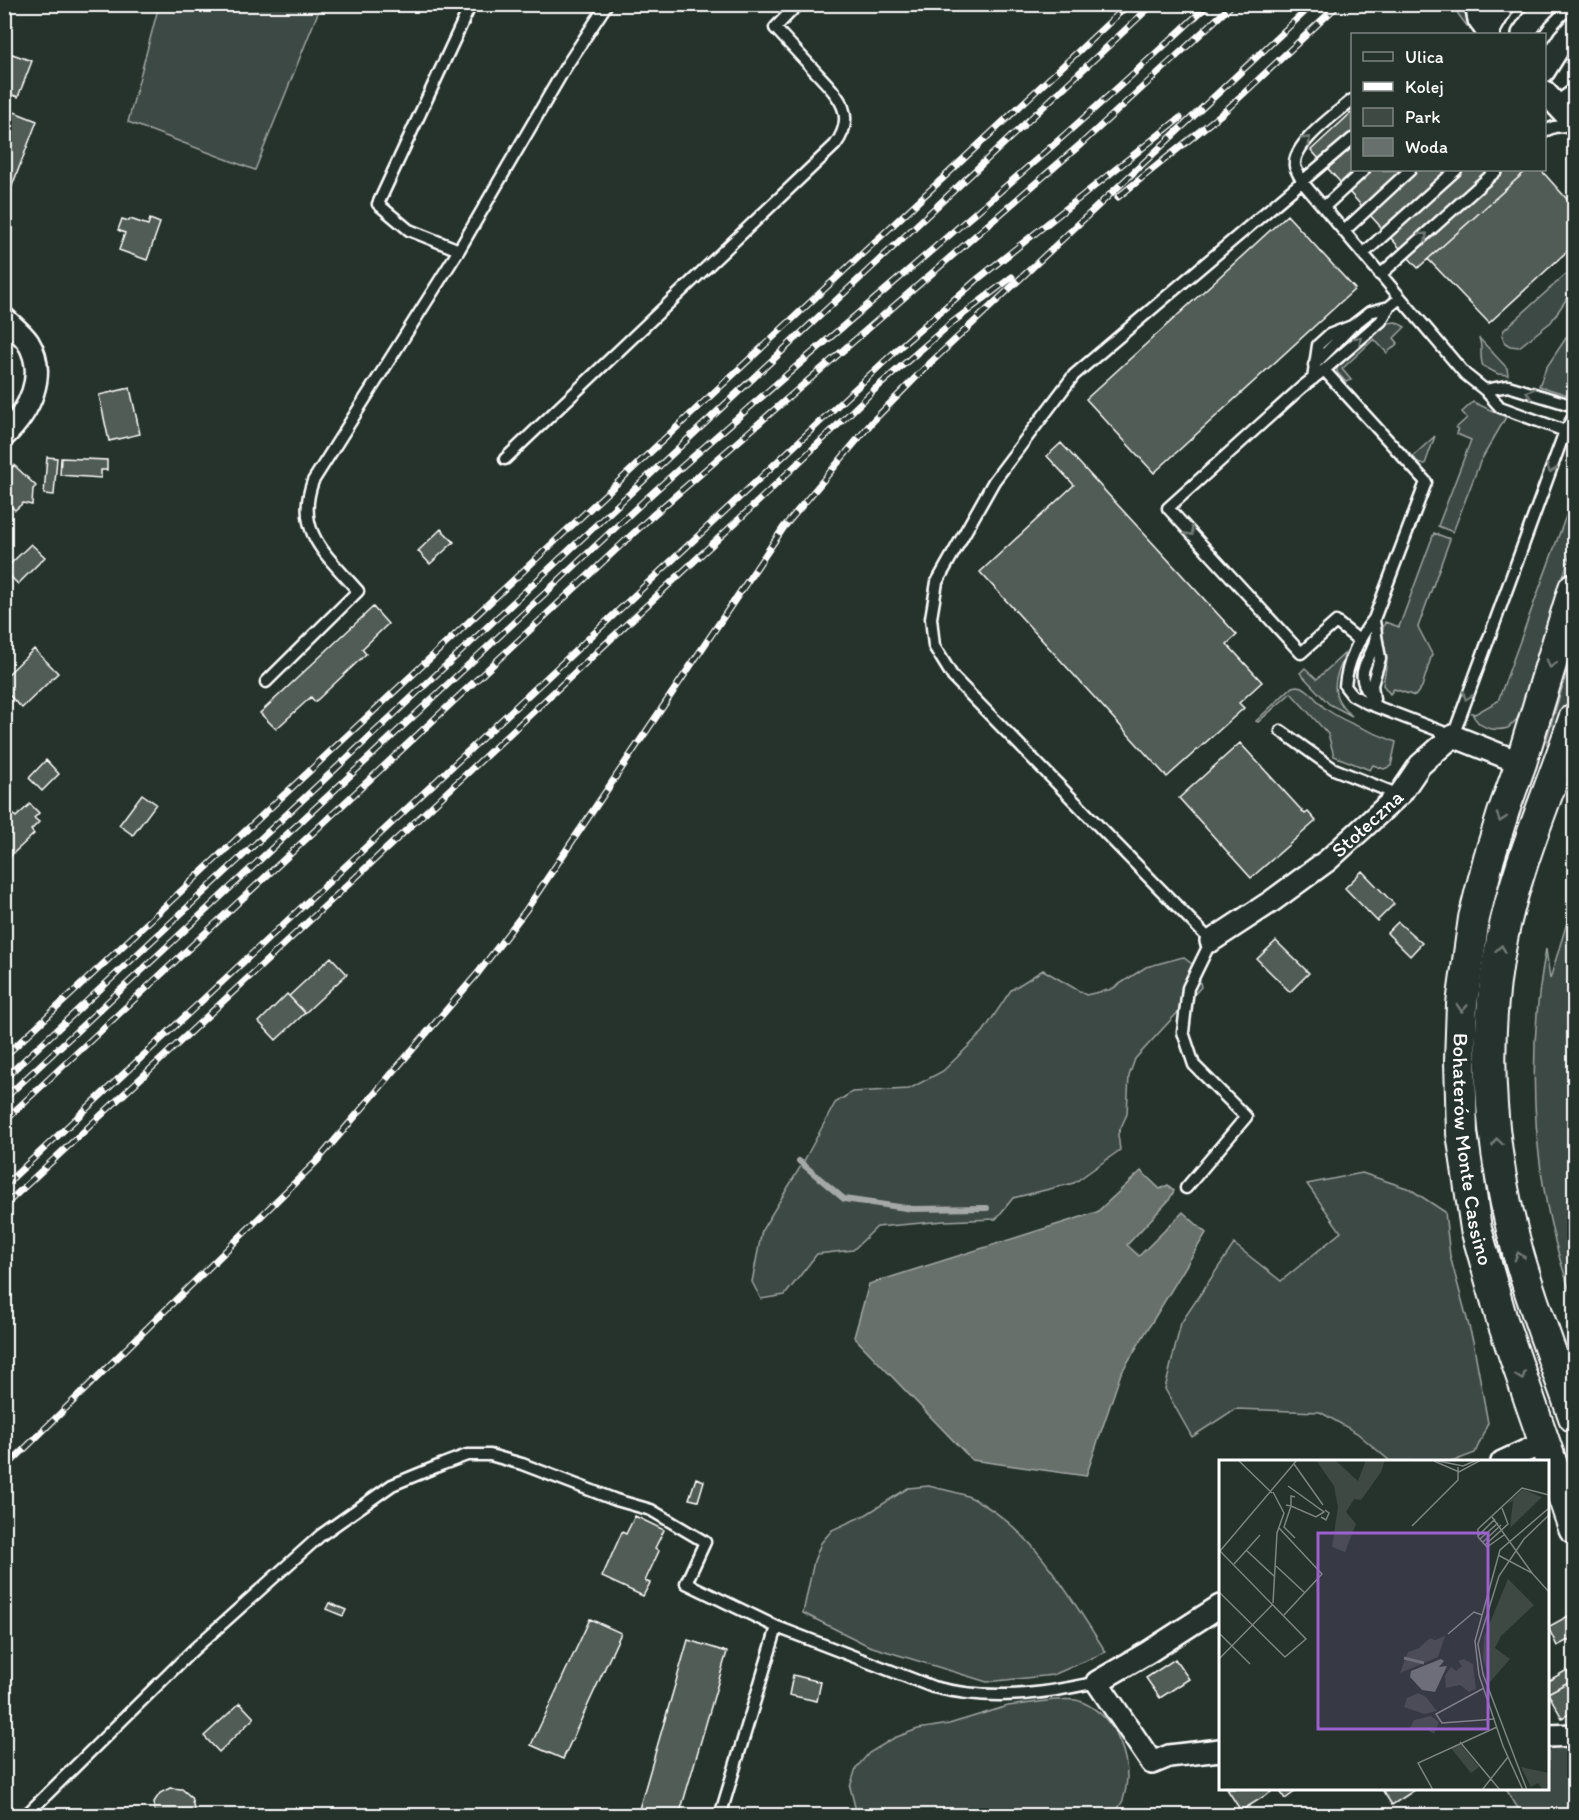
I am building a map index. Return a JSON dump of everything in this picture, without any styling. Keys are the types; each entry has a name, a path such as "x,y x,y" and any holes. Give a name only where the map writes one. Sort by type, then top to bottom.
{"street":[{"path":"1476,4 1479,20 1487,33"},
{"path":"1489,33 1504,4"},
{"path":"1524,33 1547,4"},
{"path":"1546,69 1564,39 1575,28"},
{"path":"1546,92 1567,102 1575,124"},
{"path":"4,318 27,341 34,355 37,373 35,388 22,416 4,436"},
{"name":"Bohaterów Monte Cassino","path":"1575,588 1521,763 1495,838 1474,918 1462,1004 1460,1061 1462,1133 1476,1229 1502,1320 1575,1528"},
{"name":"Bohaterów Monte Cassino","path":"1575,719 1556,776 1525,854 1502,939 1490,1030 1491,1102 1505,1200 1518,1253 1536,1310 1575,1417"},
{"path":"1453,736 1556,776"},
{"name":"Stołeczna","path":"1211,941 1272,901 1328,860 1368,826 1399,795 1420,765 1453,736"},
{"path":"1502,1320 1506,1311 1512,1306 1521,1304 1536,1310"},
{"path":"1504,1460 1545,1442"},
{"path":"1219,1607 1097,1682 1152,1763 1169,1756 1219,1750"},
{"path":"1549,1736 1575,1736"}],"lane":[{"path":"459,250 409,230 378,204 471,4"},
{"path":"266,682 358,591 312,536 307,517 311,489 319,472 459,250 565,68 607,4"},
{"path":"505,459 827,153 844,133 845,113 836,94 775,28 798,4"},
{"path":"1351,102 1304,142 1296,154 1295,166 1303,183 1465,374 1485,390 1500,407 1565,431"},
{"path":"1546,131 1575,124"},
{"path":"1186,1188 1246,1117 1194,1065 1183,1032 1188,988 1211,941 953,677 934,646 931,618 937,582 994,481 1074,375 1351,141"},
{"path":"1324,207 1363,171"},
{"path":"1344,231 1409,171"},
{"path":"1363,254 1455,171"},
{"path":"1380,275 1496,171"},
{"path":"1360,641 1336,622 1301,653 1168,508 1381,321 1389,307 1400,298"},
{"path":"1313,379 1314,365 1352,326 1370,312 1389,307"},
{"path":"1324,370 1426,482 1374,620 1366,629 1346,676 1345,686 1352,695 1453,736 1565,431 1575,416"},
{"path":"1485,390 1508,386 1575,406"},
{"path":"1374,620 1376,635 1362,678 1364,687 1382,708"},
{"path":"1281,731 1334,769 1399,795"},
{"path":"25,1815 193,1650 321,1535 392,1485 467,1455 490,1455 522,1464 616,1500 651,1510 705,1542 686,1583 777,1627 933,1687 1000,1697 1053,1692 1097,1682"},
{"path":"720,1815 777,1627"}],"green space":[{"path":"159,5 321,5 255,170 128,122"},
{"path":"1455,5 1465,5 1470,24 1467,26 1458,14"},
{"path":"1574,41 1574,70 1561,55"},
{"path":"1574,273 1574,288 1551,322 1519,347 1505,343 1502,335 1504,330 1565,275"},
{"path":"1396,322 1405,327 1394,338 1398,343 1387,353 1374,339 1342,369 1351,380 1346,382 1337,372 1337,367 1387,323"},
{"path":"1574,326 1574,396 1571,396 1539,386 1546,368"},
{"path":"1479,338 1507,368 1508,375 1498,374 1483,366"},
{"path":"1473,402 1506,417 1480,462 1453,532 1438,526 1471,440 1457,434 1456,428 1467,418 1462,412"},
{"path":"1435,436 1425,464 1419,464 1413,456"},
{"path":"1574,494 1574,542 1519,717 1508,728 1487,728 1478,722 1472,713 1475,714 1498,701"},
{"path":"1434,533 1450,539 1418,627 1432,654 1422,687 1415,696 1394,689 1390,694 1383,685 1387,661 1382,631 1385,622 1399,627"},
{"path":"1574,648 1574,684 1556,736 1549,745 1547,738"},
{"path":"1344,654 1336,679 1335,691 1342,706 1352,716 1329,704 1300,673 1305,668 1317,679"},
{"path":"1292,687 1306,689 1322,706 1334,714 1396,742 1391,766 1384,769 1373,765 1370,770 1334,756 1328,734 1291,693 1258,722 1256,721"},
{"path":"1574,899 1574,1302 1560,1260 1541,1172 1534,1082 1535,1037 1546,949 1550,979"},
{"path":"1183,957 1197,968 1201,987 1135,1059 1129,1076 1127,1114 1118,1134 1120,1150 1074,1183 1013,1198 996,1219 877,1227 853,1250 817,1254 785,1295 761,1299 752,1282 762,1230 804,1161 835,1103 852,1092 909,1089 943,1071 983,1032 1011,990 1043,970 1086,995 1112,989 1146,967"},
{"path":"1362,1173 1410,1189 1445,1212 1450,1256 1473,1341 1488,1423 1475,1453 1457,1460 1389,1460 1357,1433 1320,1412 1235,1409 1192,1437 1165,1389 1181,1323 1234,1244 1281,1281 1341,1232 1307,1184"},
{"path":"929,1486 974,1499 996,1512 1015,1529 1033,1547 1064,1587 1106,1652 1053,1675 987,1682 869,1646 803,1613 814,1561 821,1543 832,1530 867,1514 908,1488"},
{"path":"1054,1700 1082,1702 1105,1718 1114,1730 1125,1757 1127,1771 1123,1800 1113,1815 857,1815 850,1787 856,1768 869,1753 894,1738 918,1729 949,1724 1008,1706"},
{"path":"1549,1745 1574,1745 1574,1815 1522,1815 1507,1790 1549,1790"}],"water":[{"path":"1141,1171 1160,1189 1168,1185 1174,1191 1169,1200 1127,1245 1139,1256 1183,1212 1206,1233 1121,1373 1086,1476 972,1460 854,1337 869,1284 1097,1212"}],"building":[{"path":"4,51 32,61 18,97 10,94 4,108"},
{"path":"4,108 37,121 7,199 4,198"},
{"path":"1351,113 1351,171 1526,171 1418,268 1311,150"},
{"path":"1526,171 1542,171 1574,207 1574,245 1489,323 1428,259"},
{"path":"1287,215 1355,289 1154,473 1086,399"},
{"path":"122,219 148,225 150,219 160,223 147,260 119,250 125,233 118,230"},
{"path":"130,388 140,434 109,441 99,395"},
{"path":"1061,443 1237,635 1227,644 1262,682 1239,703 1244,708 1167,777 980,572 1074,485 1047,456"},
{"path":"47,457 57,458 54,495 44,494"},
{"path":"61,458 107,460 107,470 101,470 101,478 60,475"},
{"path":"14,465 36,486 33,489 32,505 23,503 15,510 4,500 4,477"},
{"path":"441,529 454,542 430,564 418,551"},
{"path":"31,544 45,557 18,584 4,570"},
{"path":"4,602 13,611 4,620"},
{"path":"373,607 388,624 362,649 366,654 315,702 311,697 276,729 260,713"},
{"path":"34,649 58,673 22,708 4,690 4,678"},
{"path":"1240,743 1305,814 1308,812 1316,821 1251,878 1179,798"},
{"path":"46,760 59,774 42,791 29,778"},
{"path":"142,794 156,804 133,835 119,825"},
{"path":"30,804 39,813 34,818 39,822 31,830 34,834 4,862 4,805 16,817"},
{"path":"1362,871 1394,904 1377,921 1345,888"},
{"path":"1398,922 1422,943 1410,956 1387,933"},
{"path":"1276,941 1309,973 1290,992 1257,959"},
{"path":"331,957 347,974 305,1013 289,996"},
{"path":"287,994 305,1013 276,1040 259,1022"},
{"path":"696,1478 704,1481 698,1501 689,1499"},
{"path":"635,1516 664,1530 655,1548 659,1551 645,1581 650,1583 643,1596 602,1577 622,1532 626,1534"},
{"path":"329,1603 346,1610 343,1616 326,1609"},
{"path":"1568,1616 1574,1628 1574,1637 1557,1646 1549,1626"},
{"path":"590,1619 621,1633 563,1759 531,1745"},
{"path":"688,1640 727,1652 679,1816 637,1816"},
{"path":"1175,1659 1189,1679 1160,1698 1146,1678"},
{"path":"1567,1670 1572,1680 1549,1692 1549,1680"},
{"path":"793,1675 821,1682 817,1701 789,1695"},
{"path":"1572,1680 1574,1711 1562,1718 1549,1692"},
{"path":"240,1703 254,1718 219,1752 204,1736"},
{"path":"170,1788 182,1789 191,1797 194,1808 192,1816 155,1816 154,1802 160,1793"},
{"path":"1228,1790 1270,1790 1271,1792 1241,1811"},
{"path":"1279,1790 1297,1790 1285,1799"},
{"path":"1382,1790 1415,1790 1392,1805"}],"waterway":[{"path":"799,1161 844,1199 913,1209 987,1208"}],"railway":[{"path":"4,1057 1129,4"},
{"path":"4,1079 1153,4"},
{"path":"4,1099 647,498 1070,130 1209,4"},
{"path":"4,1121 652,516 1081,144 1233,4"},
{"path":"4,1469 317,1161 478,973 526,910 784,527 873,421 925,368 1313,4"},
{"path":"1118,197 1225,111 1339,4"},
{"path":"4,1186 902,345 979,278 1180,118"},
{"path":"4,1206 766,494 874,390 949,325 1012,277"}]}
